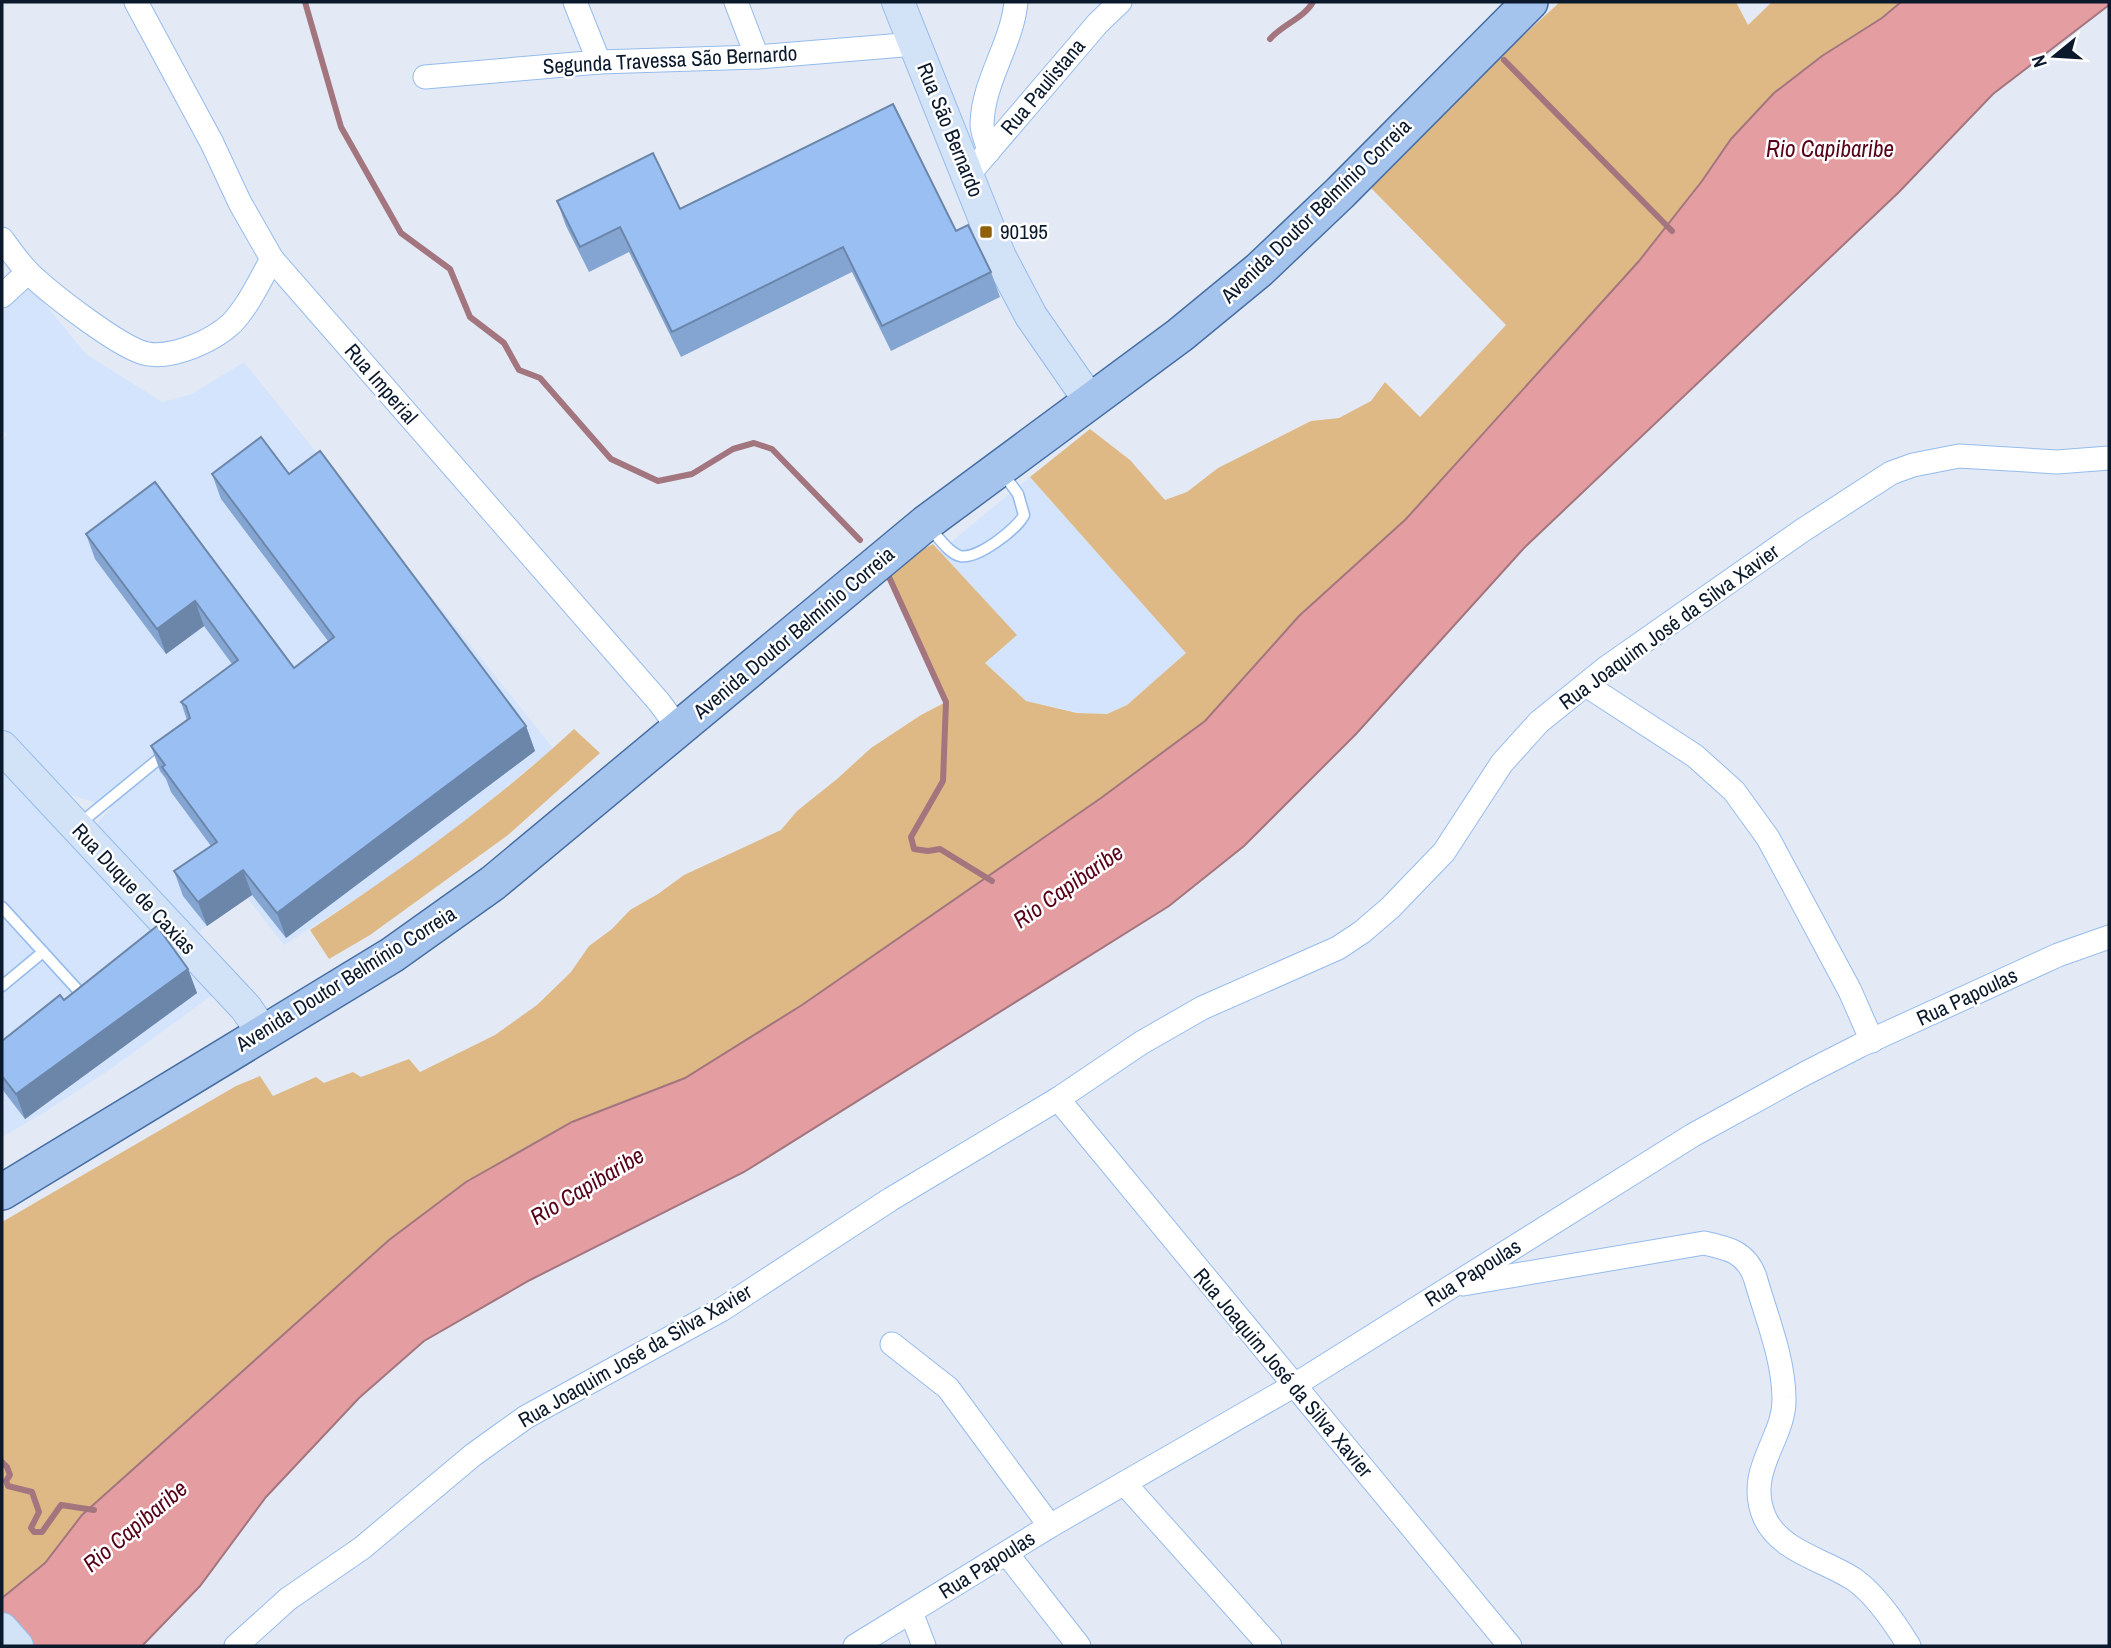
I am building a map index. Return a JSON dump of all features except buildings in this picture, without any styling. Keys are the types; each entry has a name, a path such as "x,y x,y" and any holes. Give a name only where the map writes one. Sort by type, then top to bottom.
{"main road":[{"name":"Avenida Doutor Belmínio Correia","path":"2,1192 373,967 493,883 926,523 1180,335 1259,270 1340,193 1530,2"}],"street":[{"name":"Rua Imperial","path":"136,2 272,259 659,702 679,729"},
{"path":"575,2 599,62"},
{"path":"736,2 758,57"},
{"name":"Rua São Bernardo","path":"898,2 1000,257 1031,316 1090,401"},
{"path":"989,151 982,127 986,99 1007,43 1016,2"},
{"name":"Rua Paulistana","path":"968,174 1098,23 1120,2"},
{"name":"Segunda Travessa São Bernardo","path":"425,77 599,62 758,57 915,44"},
{"path":"2,240 28,272 127,347 145,354 159,355 197,344 232,323 251,297 272,259"},
{"path":"2,296 28,272"},
{"name":"Rua Joaquim José da Silva Xavier","path":"236,1646 288,1599 362,1548 473,1455 526,1417 721,1310 891,1199 1058,1099 1141,1044 1202,1008 1338,948 1362,932 1390,908 1444,852 1485,787 1519,742 1539,722 1606,668 1803,530 1891,474 1913,465 1959,456 2057,462 2109,458"},
{"path":"1586,685 1695,756 1734,791 1768,838 1850,991 1872,1041"},
{"name":"Rua Duque de Caxias","path":"2,747 246,1009 263,1033"},
{"name":"Rua Papoulas","path":"855,1646 1050,1526 1293,1386 1693,1135 1806,1073 1872,1041 2059,955 2109,937"},
{"name":"Rua Joaquim José da Silva Xavier","path":"1058,1099 1510,1646"},
{"path":"1452,1286 1704,1243 1729,1248 1741,1255 1752,1268 1755,1277 1783,1380 1785,1400 1761,1471 1760,1495 1765,1517 1779,1536 1808,1557 1856,1581 1896,1625 1909,1646"},
{"path":"892,1344 948,1388 1050,1526"},
{"path":"1125,1484 1270,1646"},
{"path":"1007,1554 1079,1646"},
{"path":"911,1612 925,1646"},
{"path":"2,1629 17,1646"}],"lane":[{"path":"926,523 957,556 968,557 979,553 1010,531 1020,523 1024,515 1022,503 1000,469"},
{"path":"76,827 178,744"},
{"path":"2,907 89,1002"},
{"path":"2,986 43,952"}],"shaded area":[{"path":"1560,2 1736,2 1748,25 1772,2 1901,2 1882,18 1822,56 1774,93 1731,139 1702,181 1639,261 1406,519 1299,616 1205,721 1101,798 802,1005 685,1078 572,1122 466,1182 389,1240 209,1400 82,1515 45,1563 2,1598 2,1222 236,1086 260,1076 273,1096 316,1077 324,1083 353,1072 361,1077 409,1059 420,1072 495,1035 537,1005 571,972 589,946 612,929 630,910 684,875 781,830 797,811 871,748 946,702 889,577 910,556 933,544 1017,635 985,663 1026,701 1077,713 1107,714 1127,705 1186,653 1030,477 1090,429 1130,460 1165,500 1187,492 1218,468 1311,421 1339,418 1371,401 1385,382 1420,417 1506,325 1369,186 1505,52"},
{"path":"31,287 86,354 162,402 190,395 244,362 553,748 445,838 284,945 245,895 200,931 196,931 99,831 98,822 111,808 60,791 2,727 2,439 7,435 2,429 2,312"},
{"path":"1030,477 1187,653 1127,705 1107,714 1081,713 1026,701 985,663 1016,635 940,551"},
{"path":"574,729 600,753 508,835 370,935 329,959 310,930 446,835 511,784"},
{"path":"2,755 215,993 115,1066 2,1137"}],"water":[{"name":"Rio Capibaribe","path":"1901,2 2109,2 2109,5 1993,94 1899,192 1524,548 1356,734 1244,846 1169,906 744,1172 530,1280 424,1341 359,1398 266,1497 200,1586 142,1646 2,1646 2,1598 45,1563 82,1515 389,1240 466,1182 572,1122 685,1078 802,1005 1101,798 1205,721 1299,616 1406,519 1639,261 1702,181 1731,139 1774,93 1822,56 1882,18"}],"waterway":[{"path":"305,2 341,127 401,233 450,269 470,317 504,343 519,370 540,378 611,459 658,481 692,474 733,449 754,443 772,449 860,540"},
{"path":"1270,39 1304,13 1313,2"},
{"path":"1504,60 1672,231"},
{"path":"889,577 946,702 943,781 911,837 914,849 940,849 992,881"},
{"path":"2,1462 10,1475 6,1481 8,1486 32,1492 39,1512 31,1528 34,1532 42,1532 61,1505 94,1510"}],"place":[{"name":"90195","path":"986,232"}]}
